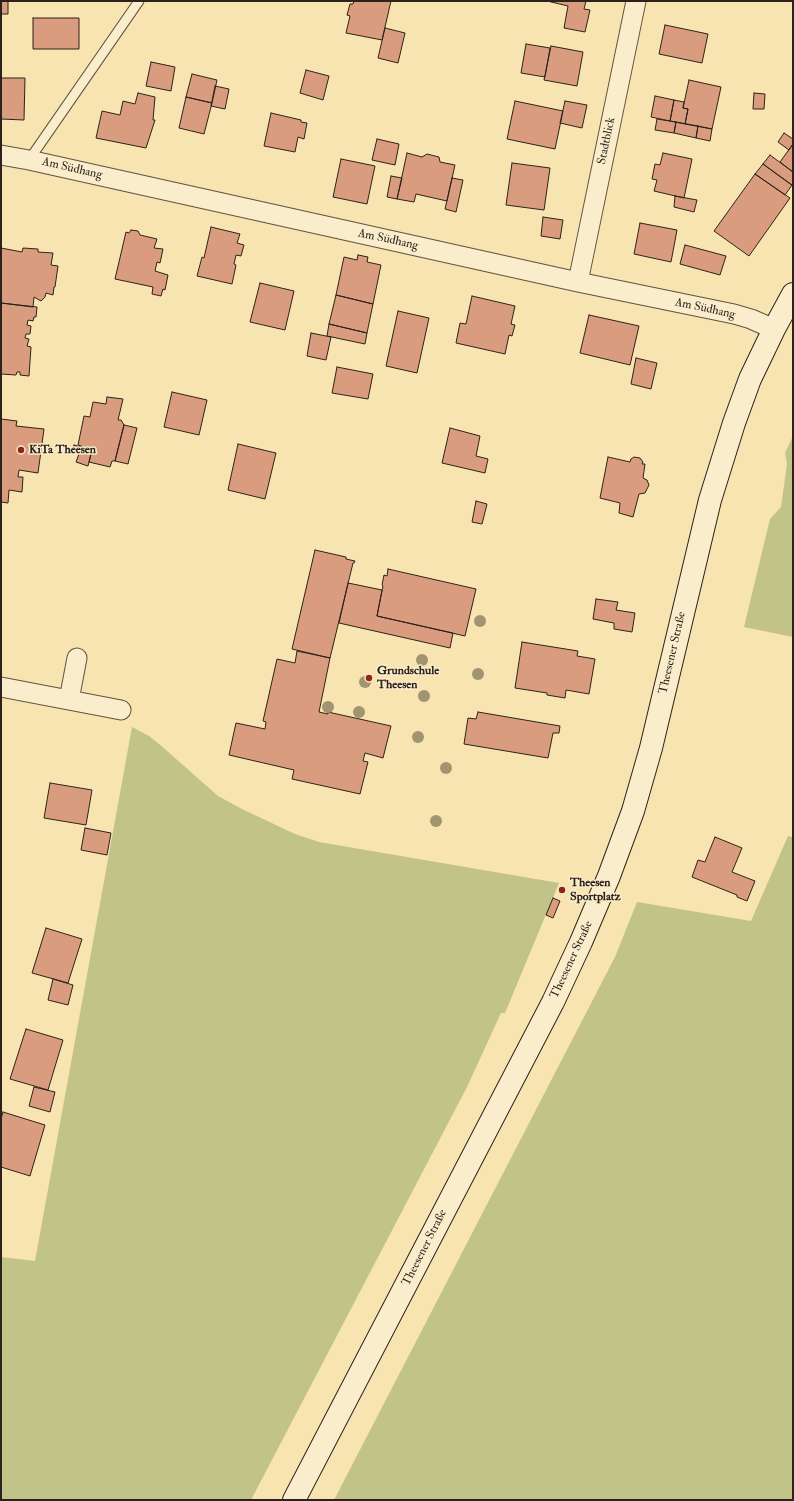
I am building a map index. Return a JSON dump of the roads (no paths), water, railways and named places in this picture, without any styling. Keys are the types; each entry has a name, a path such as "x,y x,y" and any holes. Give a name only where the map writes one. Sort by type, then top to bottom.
{"street":[{"name":"Stadtblick","path":"578,282 636,1"},
{"name":"Am Südhang","path":"1,155 30,160 578,282 734,314 751,319 774,329"},
{"name":"Theesener Straße","path":"294,1500 552,1002 581,942 609,876 633,811 651,748 718,471 750,379 793,294"},
{"path":"69,700 77,658"},
{"path":"1,687 121,710"}],"lane":[{"path":"30,160 139,1"}],"place":[{"name":"KiTa Theesen","path":"21,450"},
{"name":"Grundschule Theesen","path":"369,678"},
{"name":"Theesen Sportplatz","path":"562,890"}]}
